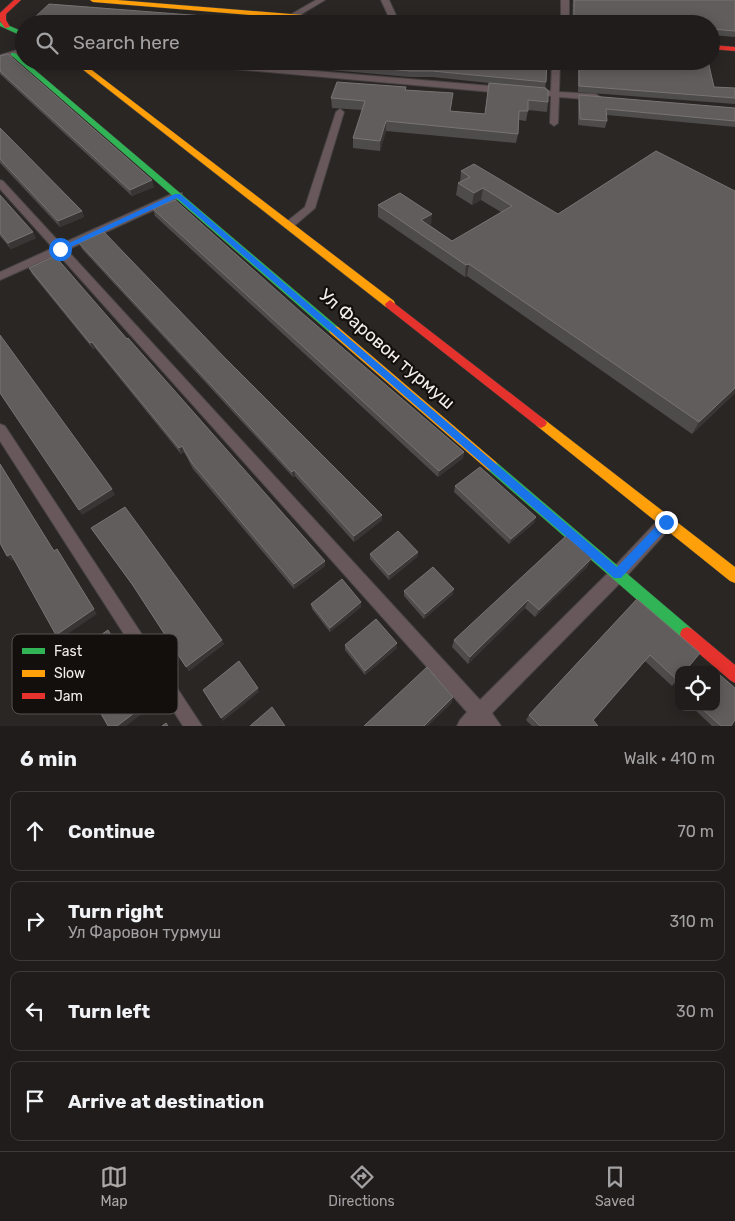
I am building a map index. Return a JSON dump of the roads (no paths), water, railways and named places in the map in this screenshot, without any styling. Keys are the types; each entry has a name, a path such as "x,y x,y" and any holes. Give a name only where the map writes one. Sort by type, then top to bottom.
{"street":[{"path":"4,25 4,13 18,0"},
{"path":"93,0 155,2 282,15"},
{"path":"294,15 321,0"},
{"path":"385,0 392,15"},
{"path":"564,15 565,0"},
{"path":"720,48 735,49"},
{"path":"0,58 15,53"},
{"name":"Ул Фаровон турмуш","path":"39,70 178,195 735,675"},
{"path":"86,70 289,226 735,576"},
{"path":"270,70 514,91"},
{"path":"554,123 556,70"},
{"path":"524,92 606,98"},
{"path":"289,226 310,208 340,112"},
{"path":"0,183 492,726"},
{"path":"0,276 178,195"},
{"path":"0,430 133,634"},
{"path":"466,726 618,574 666,522"},
{"path":"178,703 193,726"}]}
